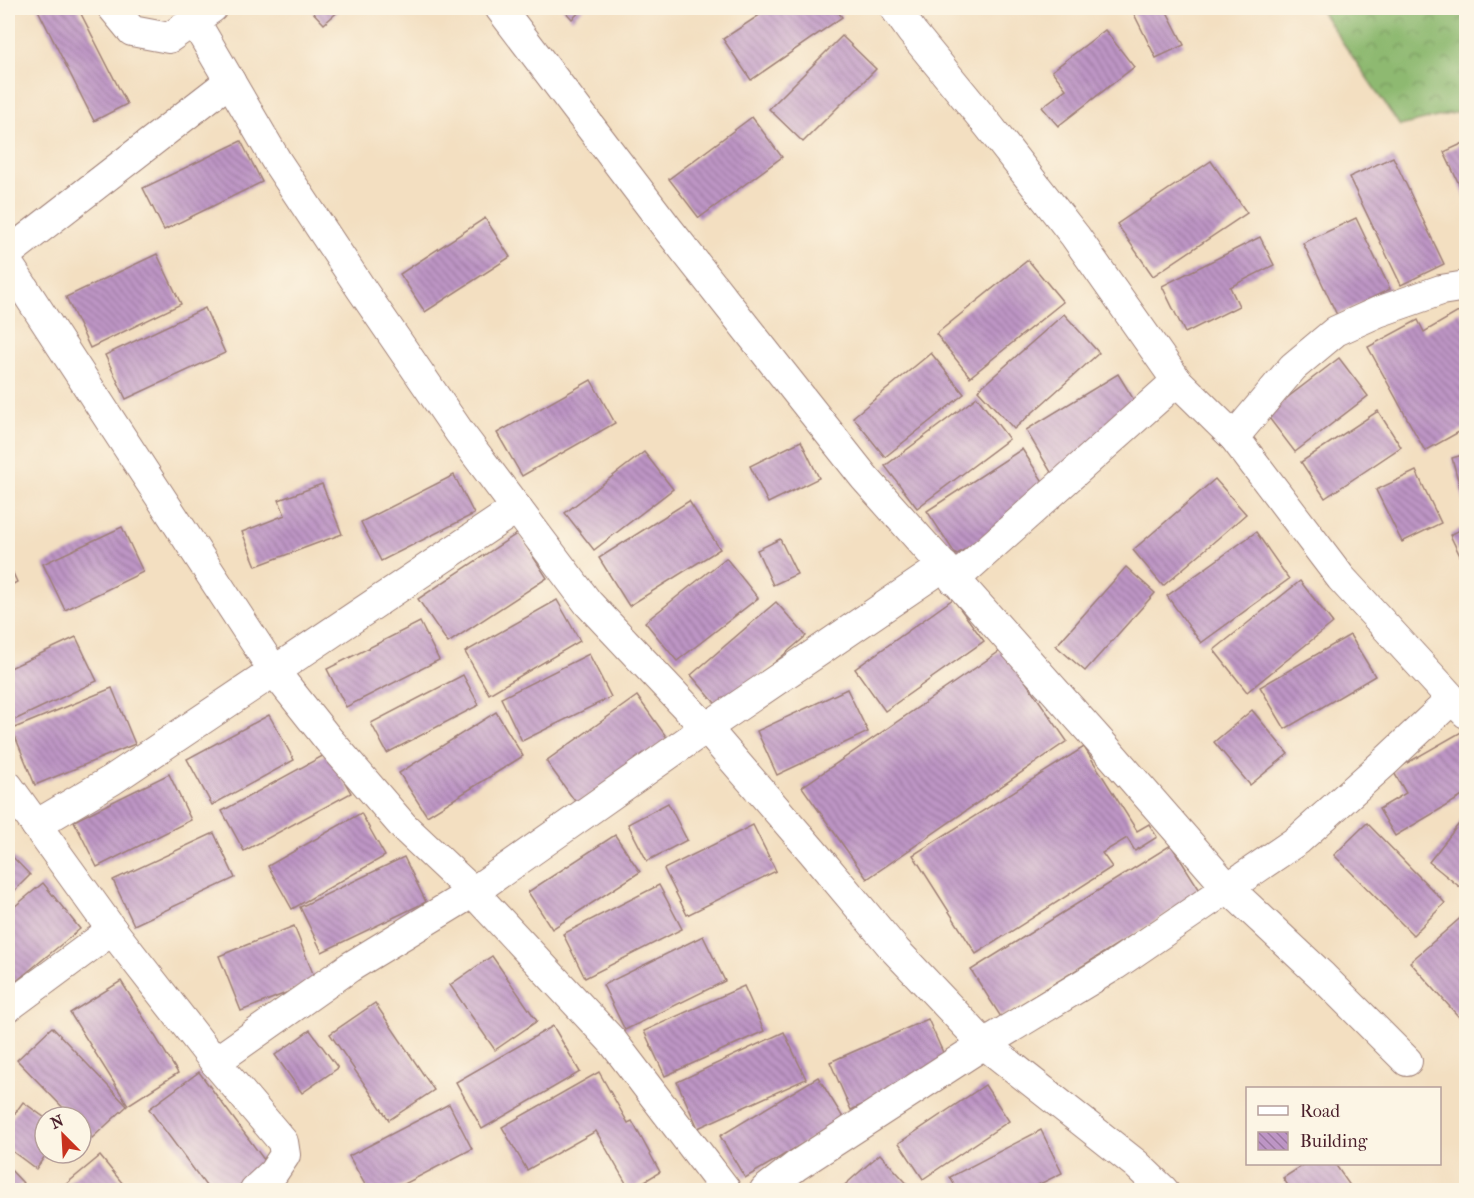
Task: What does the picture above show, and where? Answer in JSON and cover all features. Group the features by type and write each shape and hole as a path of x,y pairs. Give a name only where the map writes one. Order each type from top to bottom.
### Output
{"street":[{"path":"113,8 132,31 169,38 203,14 230,81 277,162 460,433 588,603 706,728 896,951 984,1044 1136,1164 1163,1191"},
{"path":"500,8 668,229 864,477 1227,888 1323,977 1407,1061"},
{"path":"765,1191 796,1166 984,1044 1115,965 1298,840 1386,762 1459,706 1341,578 1234,437 1177,381 1075,237 895,8"},
{"path":"8,253 230,81"},
{"path":"8,264 274,671 328,740 404,827 473,891 613,1042 726,1191"},
{"path":"1234,437 1293,367 1336,331 1378,312 1441,290 1467,286"},
{"path":"215,1062 350,967 473,891 706,728 949,573 1177,381"},
{"path":"36,825 112,780 517,508"},
{"path":"8,786 112,930 215,1062 283,1142 285,1155 273,1173 255,1191"},
{"path":"8,1007 112,930"}],"green space":[{"path":"1319,8 1466,8 1466,110 1400,126"}],"building":[{"path":"37,8 78,8 127,104 94,121"},
{"path":"309,8 342,8 324,24"},
{"path":"562,8 584,8 572,19"},
{"path":"770,8 835,8 842,17 751,80 723,39"},
{"path":"1131,8 1165,8 1184,45 1156,58"},
{"path":"1105,30 1134,67 1058,126 1042,107 1066,89 1052,71"},
{"path":"842,36 876,69 803,142 769,109"},
{"path":"752,117 782,157 699,218 669,179"},
{"path":"241,141 262,182 164,230 143,188"},
{"path":"1466,142 1466,199 1444,152"},
{"path":"1393,157 1444,264 1401,285 1349,177"},
{"path":"1211,161 1247,213 1153,276 1117,224"},
{"path":"485,218 510,257 425,312 400,274"},
{"path":"1356,218 1390,289 1337,315 1303,243"},
{"path":"1260,237 1274,265 1230,287 1239,306 1185,333 1162,286"},
{"path":"157,254 181,304 90,348 66,297"},
{"path":"1028,260 1063,302 970,377 936,334"},
{"path":"205,308 225,353 126,399 105,355"},
{"path":"1460,311 1466,323 1466,428 1425,451 1368,347 1418,320 1424,332"},
{"path":"1064,314 1099,353 1014,429 978,390"},
{"path":"931,353 964,394 885,457 853,417"},
{"path":"1339,358 1368,396 1295,452 1266,414"},
{"path":"1118,374 1145,418 1052,474 1026,430"},
{"path":"591,380 615,423 522,476 497,433"},
{"path":"977,397 1009,439 917,508 885,466"},
{"path":"1378,411 1401,447 1325,498 1301,462"},
{"path":"801,441 819,478 768,503 750,466"},
{"path":"1022,449 1051,494 956,555 927,511"},
{"path":"644,452 673,489 594,550 565,513"},
{"path":"1466,454 1466,501 1464,502 1452,458"},
{"path":"1416,471 1441,523 1402,542 1376,490"},
{"path":"454,475 474,514 381,561 361,522"},
{"path":"1215,479 1246,514 1163,586 1133,550"},
{"path":"322,484 342,534 256,566 242,532 285,515 279,500"},
{"path":"689,501 720,549 629,606 599,558"},
{"path":"122,527 143,572 65,610 43,564"},
{"path":"1466,527 1466,568 1450,535"},
{"path":"1256,532 1289,579 1201,643 1167,596"},
{"path":"518,533 547,578 448,643 418,599"},
{"path":"780,539 797,574 773,585 757,550"},
{"path":"726,558 758,598 677,661 645,622"},
{"path":"8,562 17,582 8,587"},
{"path":"1126,567 1155,593 1085,671 1056,646"},
{"path":"1300,581 1333,623 1247,692 1214,650"},
{"path":"953,599 984,641 885,711 855,669"},
{"path":"557,600 580,641 489,694 465,652"},
{"path":"776,602 806,636 720,709 691,675"},
{"path":"420,622 439,660 346,707 327,669"},
{"path":"1350,635 1375,676 1285,729 1260,687"},
{"path":"76,637 97,681 8,723 8,669"},
{"path":"1003,649 1067,741 867,879 802,787"},
{"path":"589,654 611,697 522,741 501,698"},
{"path":"463,675 479,705 387,753 371,723"},
{"path":"112,688 135,744 35,785 12,729"},
{"path":"847,689 868,732 777,775 757,731"},
{"path":"637,696 668,739 577,804 546,761"},
{"path":"1252,710 1288,754 1250,785 1214,742"},
{"path":"496,712 523,756 427,816 399,773"},
{"path":"269,715 294,760 212,805 187,759"},
{"path":"1463,731 1466,737 1466,794 1395,836 1379,809 1406,793 1393,771"},
{"path":"1084,747 1137,831 1149,824 1157,837 1135,851 1127,838 1102,853 1112,867 976,954 913,855"},
{"path":"328,753 351,793 244,851 222,811"},
{"path":"169,774 191,820 97,867 74,821"},
{"path":"668,803 687,840 647,861 628,824"},
{"path":"361,813 385,856 292,909 268,866"},
{"path":"1466,815 1466,892 1429,862"},
{"path":"1367,823 1445,903 1413,935 1334,855"},
{"path":"753,825 776,871 687,915 664,869"},
{"path":"214,833 235,878 134,925 113,880"},
{"path":"615,835 640,872 552,929 528,892"},
{"path":"1171,845 1201,892 1001,1017 971,970"},
{"path":"8,852 30,875 8,897"},
{"path":"404,857 426,902 322,952 300,907"},
{"path":"43,883 80,929 8,988 8,912"},
{"path":"659,885 682,929 585,978 563,934"},
{"path":"1465,914 1466,916 1466,1025 1410,962"},
{"path":"294,926 316,981 241,1011 219,956"},
{"path":"703,936 725,981 625,1030 603,985"},
{"path":"492,956 537,1021 495,1050 450,985"},
{"path":"121,981 178,1073 128,1105 70,1013"},
{"path":"744,986 764,1031 665,1076 644,1031"},
{"path":"375,1003 434,1090 389,1120 330,1034"},
{"path":"928,1019 949,1066 851,1110 830,1062"},
{"path":"553,1026 580,1072 482,1129 456,1082"},
{"path":"52,1027 127,1106 93,1137 93,1105 60,1105 17,1060"},
{"path":"310,1030 338,1068 302,1093 275,1055"},
{"path":"784,1032 806,1079 698,1128 677,1082"},
{"path":"199,1072 268,1165 233,1190 209,1190 149,1109"},
{"path":"599,1072 628,1123 632,1121 660,1172 630,1190 596,1131 527,1170 502,1127"},
{"path":"818,1077 844,1119 745,1178 720,1136"},
{"path":"985,1085 1009,1121 923,1179 899,1143"},
{"path":"23,1102 33,1109 33,1165 39,1165 36,1169 8,1148 8,1123"},
{"path":"449,1104 472,1149 393,1190 368,1190 349,1156"},
{"path":"1041,1130 1062,1173 1028,1190 957,1190 950,1177"},
{"path":"880,1154 913,1190 839,1190"},
{"path":"100,1156 128,1190 70,1190 65,1185 89,1165 93,1165 93,1162"},
{"path":"1303,1165 1336,1165 1353,1190 1291,1190 1283,1178"},
{"path":"8,1167 23,1183 14,1190 8,1190"}]}
